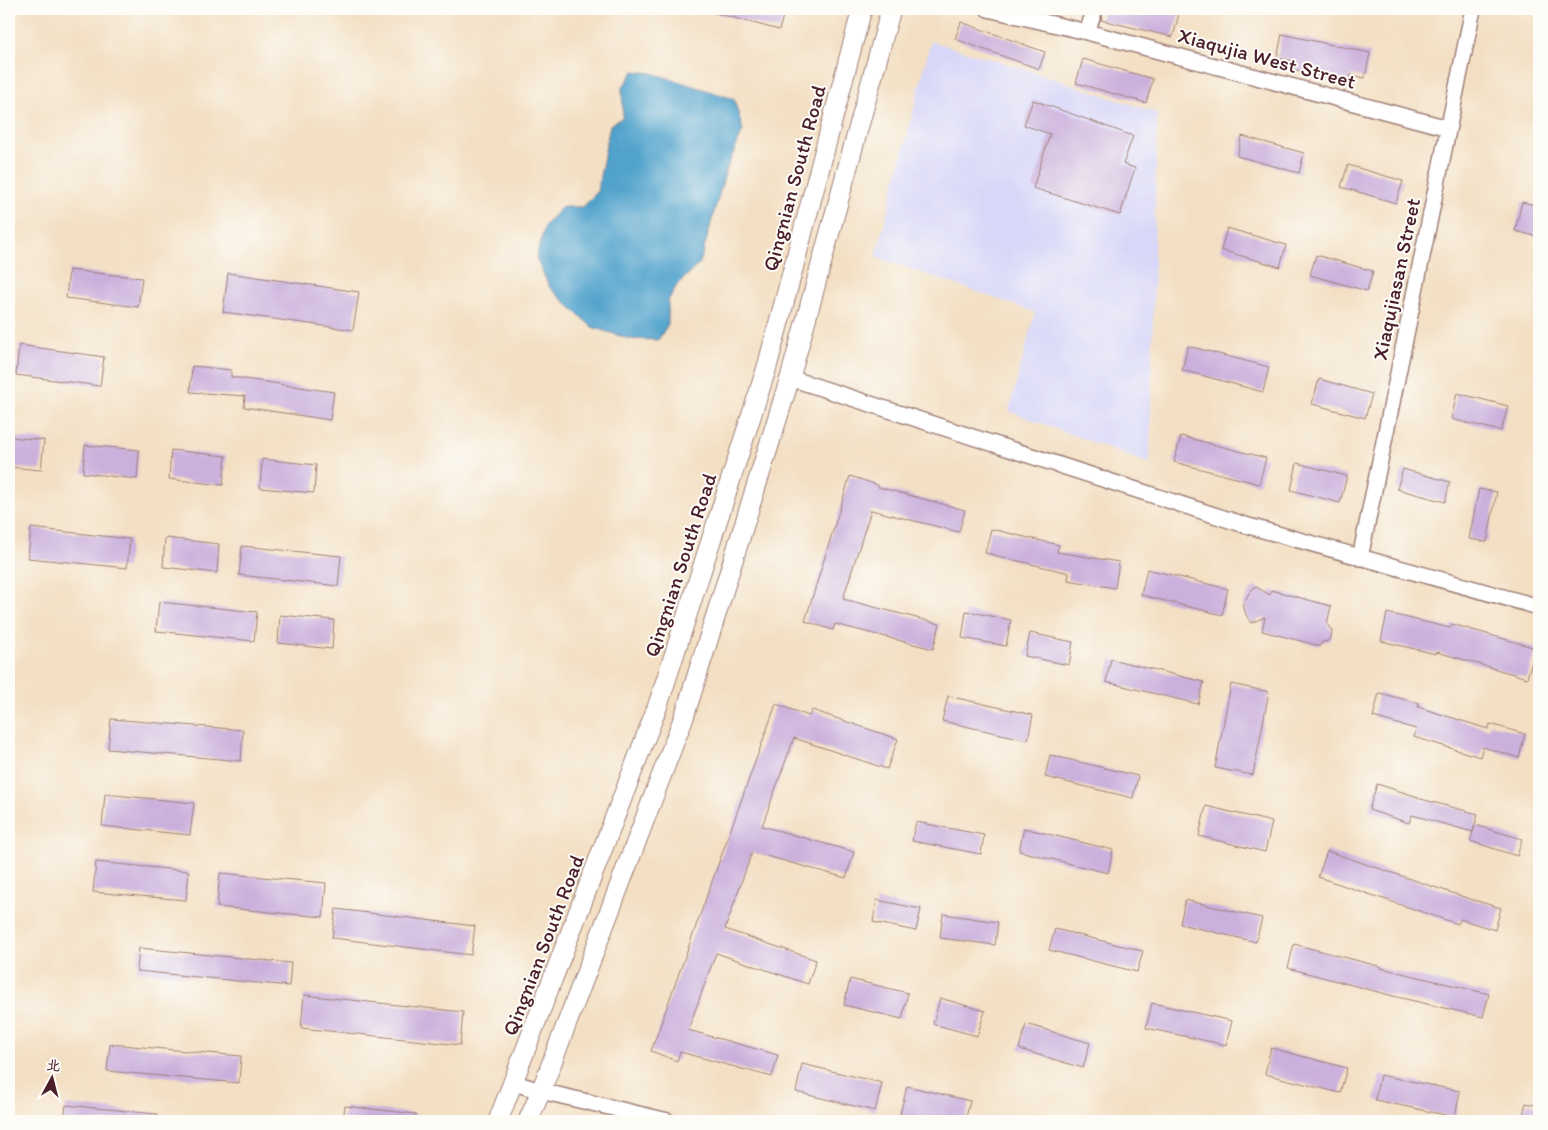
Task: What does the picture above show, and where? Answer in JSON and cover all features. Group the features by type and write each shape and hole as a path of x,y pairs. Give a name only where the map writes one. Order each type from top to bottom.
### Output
{"main road":[{"name":"Qingnian South Road","path":"498,1121 668,677 767,367 862,9"},
{"path":"528,1121 685,714 790,378 891,9"}],"street":[{"name":"Xiaqujia West Street","path":"988,9 1087,32 1448,128"},
{"path":"1087,32 1095,9"},
{"name":"Xiaqujiasan Street","path":"1360,558 1473,9"},
{"path":"790,378 1244,525 1539,607"},
{"path":"514,1083 668,1121"}],"shaded area":[{"path":"931,41 1040,74 1157,113 1150,464 1009,411 1035,312 876,257"}],"water":[{"path":"634,71 652,73 734,99 743,130 725,173 700,263 677,285 668,301 668,324 658,340 630,339 592,327 550,288 536,258 545,225 562,207 583,207 597,192 610,125 623,117 622,88"}],"building":[{"path":"713,9 785,9 779,30 712,12"},
{"path":"1104,9 1180,10 1173,37 1101,20"},
{"path":"961,22 1045,52 1039,69 955,39"},
{"path":"1282,34 1370,53 1365,78 1351,75 1350,82 1291,69 1293,61 1277,58"},
{"path":"1083,59 1153,79 1146,103 1076,83"},
{"path":"1033,100 1133,136 1123,164 1135,168 1120,215 1033,188 1050,134 1024,125"},
{"path":"1242,136 1304,153 1299,173 1237,156"},
{"path":"1348,165 1403,181 1396,203 1341,187"},
{"path":"1522,202 1539,206 1539,237 1515,231"},
{"path":"1227,228 1286,245 1280,267 1221,250"},
{"path":"1316,255 1373,271 1367,291 1310,275"},
{"path":"69,270 142,278 138,307 66,298"},
{"path":"228,273 359,292 353,330 223,312"},
{"path":"19,345 104,357 100,386 16,375"},
{"path":"1188,346 1269,367 1263,392 1182,370"},
{"path":"192,366 231,370 231,377 334,392 330,420 244,407 245,396 190,392"},
{"path":"1319,379 1372,394 1365,418 1312,404"},
{"path":"1457,393 1508,406 1501,431 1451,419"},
{"path":"1181,436 1266,458 1259,484 1174,462"},
{"path":"9,437 44,440 41,470 9,467"},
{"path":"85,445 139,450 137,479 83,473"},
{"path":"171,450 226,456 223,485 169,479"},
{"path":"262,459 316,465 314,493 260,488"},
{"path":"1297,463 1347,476 1340,503 1291,490"},
{"path":"1403,469 1450,482 1445,502 1397,489"},
{"path":"850,476 878,485 878,487 965,510 959,532 871,510 843,599 940,624 933,649 835,624 833,630 805,621"},
{"path":"1479,489 1497,492 1487,542 1469,539"},
{"path":"31,528 130,539 127,568 28,558"},
{"path":"991,529 1059,545 1057,552 1119,562 1115,588 1068,580 1069,573 985,553"},
{"path":"165,538 219,544 217,573 163,567"},
{"path":"242,546 341,556 338,586 239,575"},
{"path":"1147,569 1228,589 1222,615 1141,595"},
{"path":"1255,586 1270,595 1271,590 1331,606 1327,624 1332,631 1331,638 1328,641 1322,642 1320,646 1262,631 1265,617 1251,623 1246,615 1243,604"},
{"path":"159,602 257,612 254,641 156,631"},
{"path":"966,611 1011,620 1006,646 962,638"},
{"path":"1387,613 1450,628 1452,624 1536,648 1527,678 1437,652 1436,654 1381,641"},
{"path":"280,615 334,620 332,649 278,643"},
{"path":"1030,633 1073,642 1069,665 1025,656"},
{"path":"1111,659 1204,682 1198,704 1106,682"},
{"path":"1231,684 1269,692 1253,775 1215,768"},
{"path":"1379,693 1419,703 1418,707 1488,729 1490,724 1525,734 1519,758 1483,747 1480,757 1414,737 1416,729 1373,717"},
{"path":"948,696 1033,715 1028,740 942,721"},
{"path":"776,704 809,716 812,710 898,739 887,769 794,738 762,826 854,852 846,878 752,852 725,929 816,960 808,984 716,953 688,1030 778,1055 772,1077 680,1052 677,1061 651,1051"},
{"path":"111,719 243,730 241,761 108,749"},
{"path":"1050,755 1138,776 1133,798 1045,777"},
{"path":"1377,784 1417,798 1478,814 1473,832 1412,815 1409,823 1369,810"},
{"path":"105,794 194,803 190,835 102,826"},
{"path":"1206,806 1272,822 1265,852 1199,836"},
{"path":"916,822 984,835 981,854 912,841"},
{"path":"1475,825 1522,839 1517,856 1470,841"},
{"path":"1024,828 1113,850 1108,873 1019,851"},
{"path":"1327,851 1501,908 1495,930 1460,919 1458,924 1318,877"},
{"path":"96,862 189,871 186,900 93,892"},
{"path":"220,873 326,883 323,917 217,907"},
{"path":"877,900 921,909 916,931 873,922"},
{"path":"1185,900 1262,918 1256,942 1180,924"},
{"path":"336,909 475,926 471,955 332,938"},
{"path":"943,914 998,922 995,945 940,938"},
{"path":"1055,929 1143,951 1137,972 1049,950"},
{"path":"1294,944 1381,968 1489,994 1483,1017 1393,996 1288,968"},
{"path":"139,948 291,963 289,986 137,971"},
{"path":"850,979 908,993 902,1019 844,1005"},
{"path":"304,995 463,1012 460,1045 301,1028"},
{"path":"940,998 985,1011 977,1036 933,1024"},
{"path":"1152,1003 1232,1021 1226,1045 1146,1028"},
{"path":"1026,1024 1090,1043 1083,1068 1019,1049"},
{"path":"110,1044 241,1056 239,1083 107,1071"},
{"path":"1271,1048 1347,1068 1340,1093 1265,1074"},
{"path":"802,1064 882,1083 875,1111 796,1092"},
{"path":"1380,1075 1460,1091 1455,1117 1375,1100"},
{"path":"907,1086 970,1101 965,1121 928,1121 900,1114"},
{"path":"1526,1103 1539,1106 1539,1121 1521,1121"},
{"path":"66,1105 157,1114 156,1121 64,1121"},
{"path":"345,1106 416,1114 415,1121 343,1121"}]}
